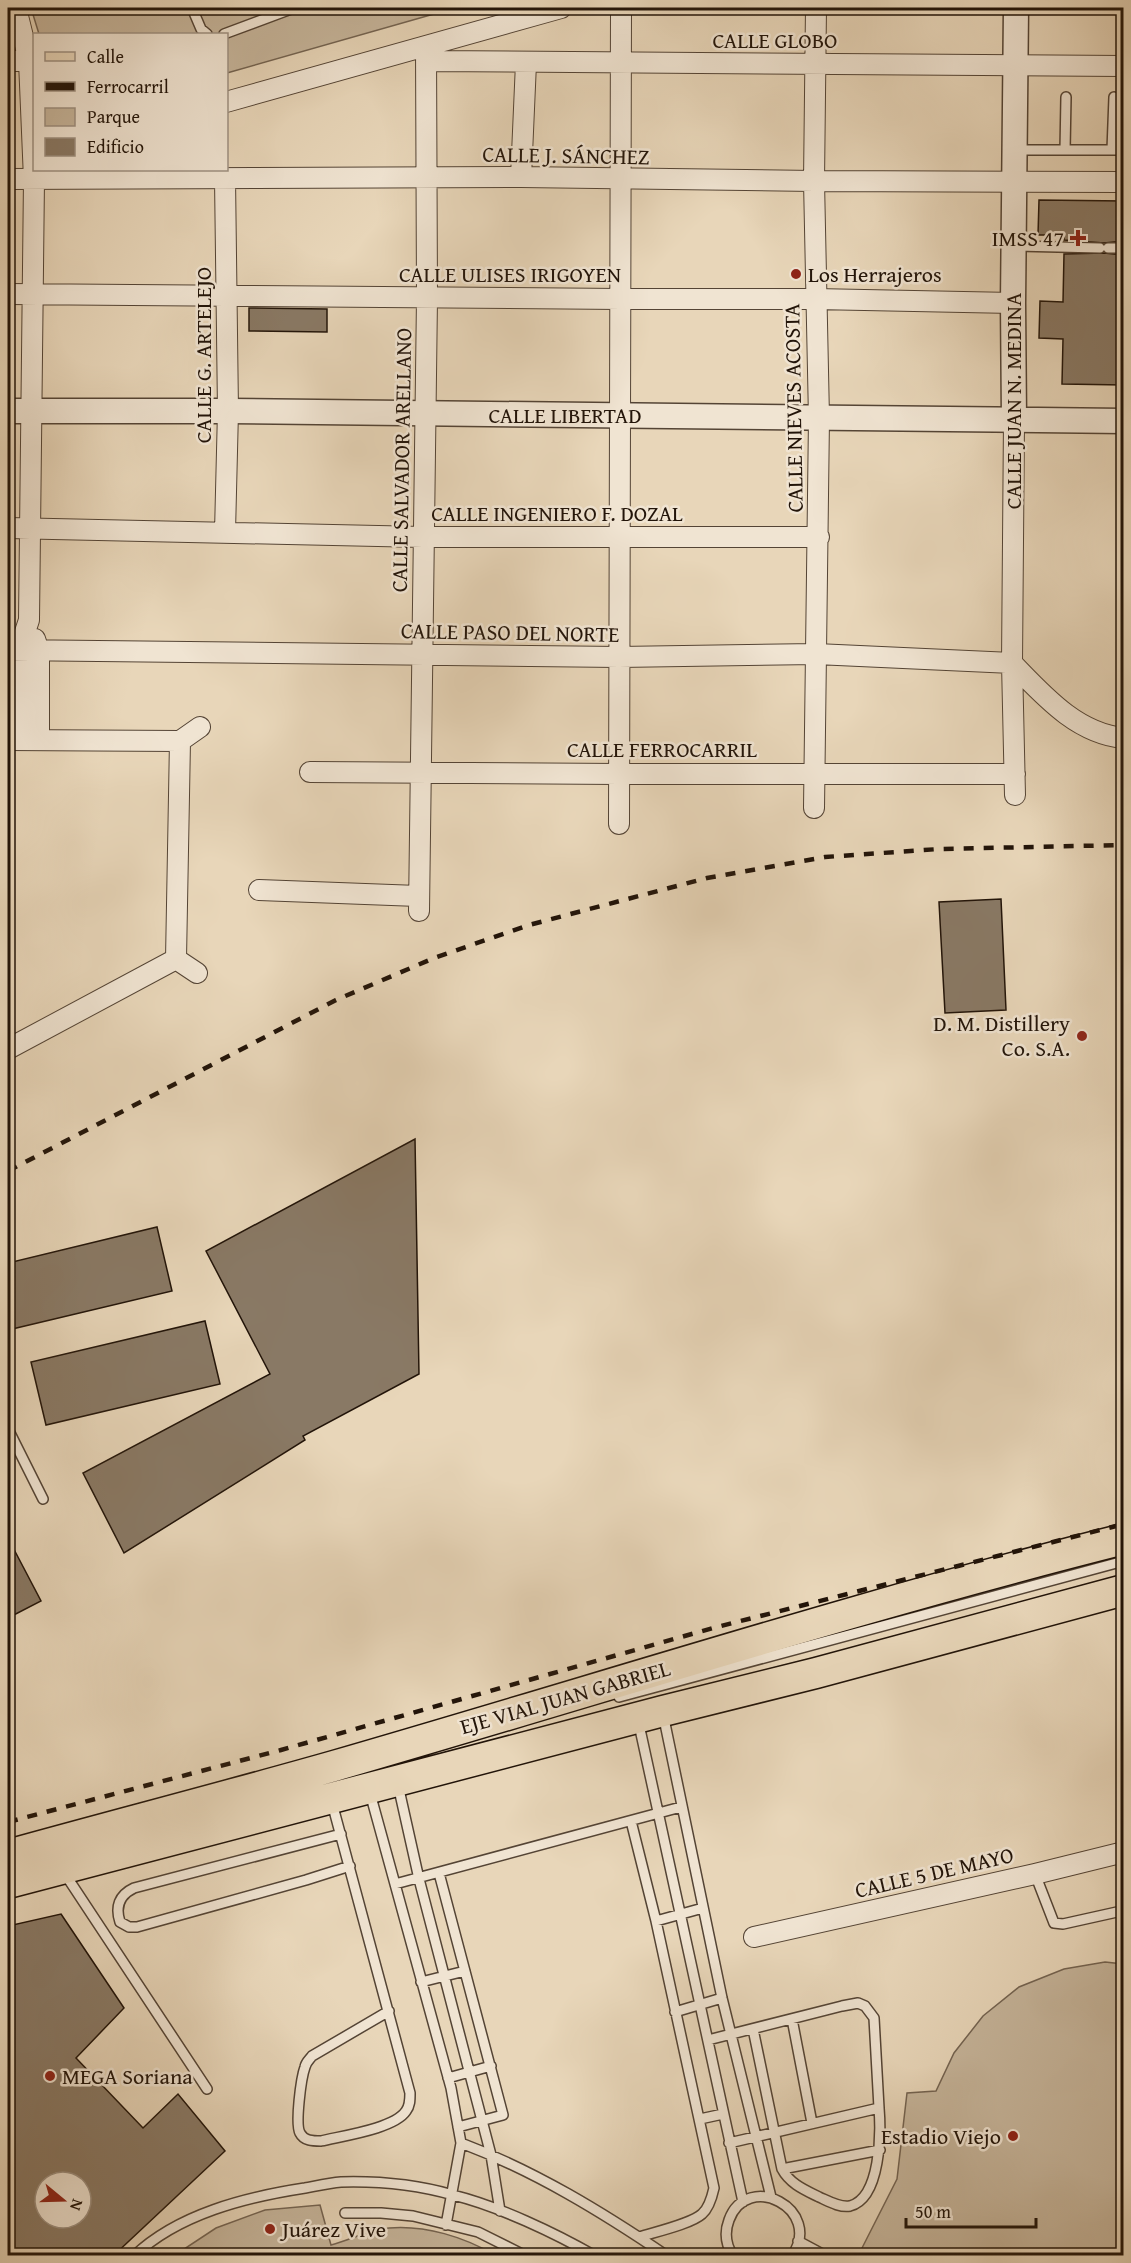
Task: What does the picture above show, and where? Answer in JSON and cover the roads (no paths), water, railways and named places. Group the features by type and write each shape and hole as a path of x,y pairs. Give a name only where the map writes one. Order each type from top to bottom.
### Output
{"main road":[{"name":"EJE VIAL JUAN GABRIEL","path":"8,1883 383,1784 497,1738 818,1623 1040,1560 1124,1539"},
{"name":"EJE VIAL JUAN GABRIEL","path":"8,1855 332,1766 650,1714 816,1673 1124,1590"},
{"path":"8,1836 238,1775 332,1766"}],"street":[{"path":"16,8 29,61 33,134"},
{"path":"228,102 427,53 561,8"},
{"path":"619,824 621,8"},
{"name":"CALLE NIEVES ACOSTA","path":"814,808 819,537 814,181 816,8"},
{"name":"CALLE JUAN N. MEDINA","path":"1015,795 1012,663 1016,8"},
{"name":"CALLE GLOBO","path":"427,53 526,63 1124,66"},
{"name":"CALLE SALVADOR ARELLANO","path":"259,890 419,904 426,415 427,53"},
{"path":"8,61 29,61"},
{"path":"521,177 526,63"},
{"path":"34,171 29,620 39,651 39,739"},
{"name":"CALLE J. SÁNCHEZ","path":"8,179 521,177 1124,182"},
{"name":"CALLE G. ARTELEJO","path":"225,178 228,411 225,532"},
{"name":"CALLE ULISES IRIGOYEN","path":"8,294 815,299 1013,303"},
{"name":"CALLE LIBERTAD","path":"8,411 228,411 1124,421"},
{"name":"CALLE INGENIERO F. DOZAL","path":"8,528 423,537 819,537"},
{"path":"29,620 13,650 13,740 180,741 200,726"},
{"name":"CALLE PASO DEL NORTE","path":"13,650 619,657 816,654 1012,663"},
{"path":"1012,663 1042,694 1077,721 1104,734 1124,738"},
{"path":"176,959 180,741"},
{"name":"CALLE FERROCARRIL","path":"310,772 1015,774"},
{"path":"176,959 196,973"},
{"path":"8,1049 176,959"},
{"name":"CALLE 5 DE MAYO","path":"754,1937 1124,1852"}],"lane":[{"path":"192,8 201,29 206,33"},
{"path":"227,33 294,8"},
{"path":"1065,150 1066,97"},
{"path":"1112,150 1114,97"},
{"path":"1014,150 1124,150"},
{"path":"1014,246 1124,248"},
{"path":"8,1429 43,1499"},
{"path":"611,1699 1124,1561"},
{"path":"650,1714 681,1808 722,1998 771,2197"},
{"path":"650,1714 659,1814 743,2202"},
{"path":"497,1738 520,1724"},
{"path":"383,1784 420,1879 483,2121 500,2211"},
{"path":"383,1784 395,1884 448,2078 461,2144 446,2225"},
{"path":"331,1798 389,2011 410,2093 410,2102 406,2110 387,2124 321,2141 305,2138 299,2129 300,2097 306,2063 312,2056 389,2011"},
{"path":"395,1884 681,1808"},
{"path":"631,1821 656,1921 714,2188 709,2205 701,2215 639,2237"},
{"path":"341,1834 134,1888 127,1891 119,1901 117,1911 120,1922 137,1928 350,1866"},
{"path":"62,1869 207,2089"},
{"path":"439,1873 503,2115 458,2127"},
{"path":"1035,1874 1054,1923 1063,1924 1117,1912"},
{"path":"656,1921 703,1908"},
{"path":"421,1982 465,1971"},
{"path":"675,2012 722,1998"},
{"path":"708,2040 792,2019 858,2004 870,2011 874,2018 880,2150 870,2186 862,2198 852,2205 842,2206 833,2203 805,2190 787,2178 782,2169 753,2029"},
{"path":"792,2019 812,2123"},
{"path":"448,2078 491,2066"},
{"path":"729,2143 879,2108"},
{"path":"700,2119 723,2114"},
{"path":"461,2144 539,2177 667,2256"},
{"path":"782,2169 880,2150"},
{"path":"134,2256 147,2244 187,2222 230,2203 276,2192 339,2182 405,2186 453,2194 500,2211 571,2242 595,2256"},
{"path":"733,2256 728,2245 727,2226 730,2216 743,2202 752,2198 771,2197 788,2206 794,2213 799,2232 792,2256"},
{"path":"345,2213 381,2212 413,2216 477,2232 526,2256"},
{"path":"798,2241 826,2256"},
{"path":"571,2242 577,2256"}],"railway":[{"path":"8,1171 336,1000 434,958 529,925 707,878 825,857 939,849 1124,845"},
{"path":"8,1822 281,1750 713,1628 1124,1524"}],"place":[{"name":"IMSS 47","path":"1078,238"},
{"name":"Los Herrajeros","path":"796,274"},
{"name":"D. M. Distillery Co. S.A.","path":"1082,1036"},
{"name":"MEGA Soriana","path":"50,2076"},
{"name":"Estadio Viejo","path":"1013,2136"},
{"name":"Juárez Vive","path":"270,2229"}]}
